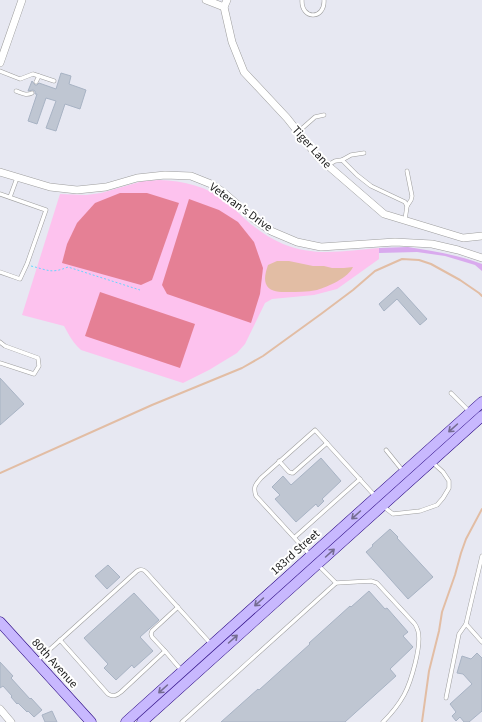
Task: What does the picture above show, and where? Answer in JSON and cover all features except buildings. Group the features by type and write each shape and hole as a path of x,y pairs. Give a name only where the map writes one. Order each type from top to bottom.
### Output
{"street":[{"path":"0,64 22,0"},
{"path":"206,0 226,4"},
{"name":"Tiger Lane","path":"226,4 232,42 244,72 286,118 318,157 384,214 463,238 482,236"},
{"name":"Veteran's Drive","path":"0,172 50,187 77,190 106,187 137,178 165,175 191,176 211,184 223,192 254,219 271,231 297,242 321,247 395,242 432,244 458,250 482,258"},
{"name":"183rd Street","path":"126,722 482,402"},
{"name":"183rd Street","path":"142,722 482,416"},
{"name":"80th Avenue","path":"0,622 91,722"},
{"path":"0,709 12,722"}],"lane":[{"path":"302,0 304,10 307,14 313,16 322,11 324,0"},
{"path":"0,71 20,79 33,74 54,81"},
{"path":"36,82 39,76"},
{"path":"16,91 25,94 32,92"},
{"path":"298,132 315,117 324,115"},
{"path":"328,166 335,161 364,152"},
{"path":"342,160 371,186 405,202 407,206"},
{"path":"405,220 407,206 412,196 407,171"},
{"path":"10,197 17,177"},
{"path":"0,194 46,210 20,279 0,272"},
{"path":"0,342 5,346 38,358 39,366 34,374 0,363"},
{"path":"452,392 471,412"},
{"path":"336,583 256,496 254,490 255,484 315,430 376,497 382,506 393,514 420,511 437,505 449,488 449,481 444,472 432,461"},
{"path":"280,461 292,474 327,443"},
{"path":"386,450 404,472"},
{"path":"295,537 360,480"},
{"path":"446,698 459,634 466,624 482,556"},
{"path":"36,662 139,569 144,570 219,652"},
{"path":"182,722 336,583 372,581 377,583 414,623 418,630 419,638 413,672 404,694 389,717 383,722"},
{"path":"178,607 152,631 151,634 182,671"},
{"path":"466,624 482,642"},
{"path":"60,640 111,696 121,692 165,652"}],"path":[{"path":"26,264 52,272 68,267 140,290"}],"shaded area":[{"path":"159,180 195,185 211,192 230,204 258,230 283,244 306,251 318,252 379,248 379,259 337,289 314,295 272,299 265,303 245,344 237,353 209,370 183,383 81,350 73,342 64,326 22,315 60,194 86,195 101,193 143,181"},
{"path":"120,193 147,193 179,203 152,280 141,285 62,263 67,244 77,223 95,203"},
{"path":"189,199 219,210 238,222 254,242 263,268 260,294 251,323 167,294 162,285"},
{"path":"408,247 464,258 482,264 482,271 475,265 445,256 417,252 379,253 379,248"},
{"path":"277,261 289,261 332,268 353,267 351,271 343,278 322,289 306,292 279,292 273,291 267,286 265,278 268,265"},
{"path":"100,292 195,324 180,368 85,336"}],"waterway":[{"path":"0,473 152,405 242,368 263,356 321,314 375,271 402,259 419,260 431,264 460,280 482,296"},
{"path":"422,722 429,671 442,612 466,539 482,509"}]}
